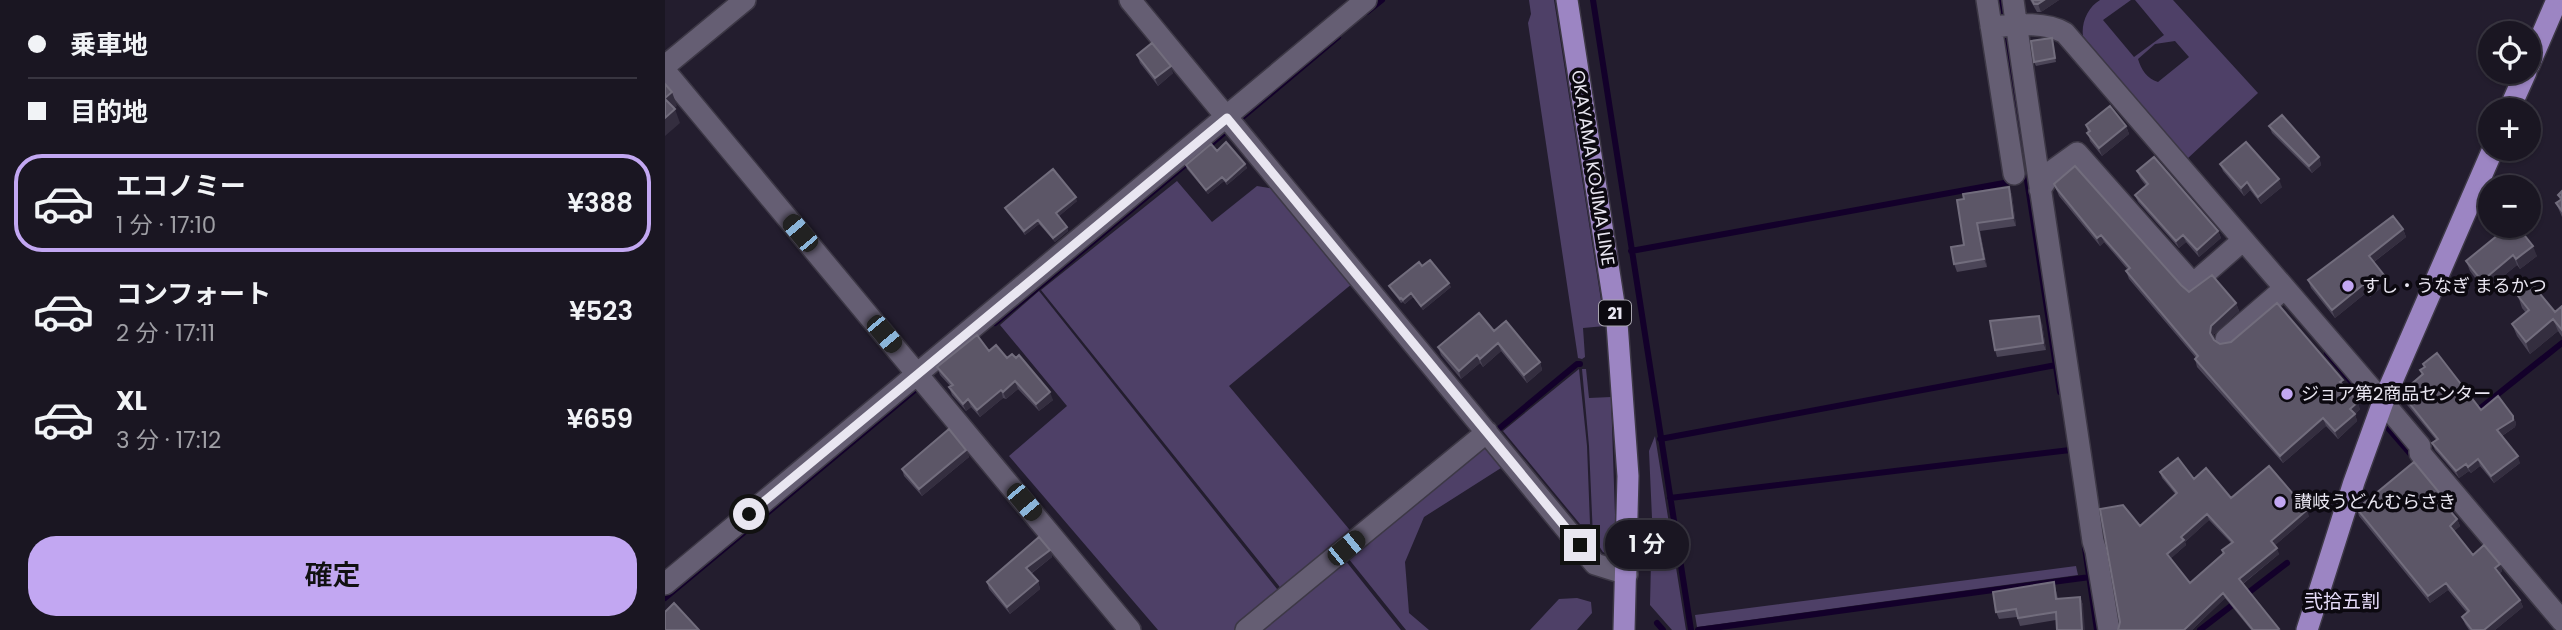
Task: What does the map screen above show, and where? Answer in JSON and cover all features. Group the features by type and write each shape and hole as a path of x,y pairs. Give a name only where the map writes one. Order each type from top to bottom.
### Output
{"main road":[{"name":"OKAYAMA KOJIMA LINE","path":"1567,0 1617,323 1628,476 1624,630"},
{"path":"2541,37 2557,0"},
{"path":"2307,630 2354,482 2383,402 2488,161"}],"street":[{"path":"744,0 668,65 1130,630"},
{"path":"1129,0 1595,564 1627,574"},
{"path":"665,583 1366,0"},
{"path":"1987,0 2003,26 2040,190 2109,630"},
{"path":"2013,0 2003,26 2014,174"},
{"path":"2003,26 2056,28 2065,33 2279,293 2383,402 2420,446 2422,456 2562,621"},
{"path":"2040,190 2052,172 2077,153 2193,284 2237,246"},
{"path":"2226,340 2279,293"},
{"path":"1246,630 1487,432"}],"shaded area":[{"path":"1529,0 1554,0 1605,326 1583,328 1585,357 1582,359 1578,358 1528,23 1531,14"},
{"path":"2100,0 2131,0 2103,20 2134,57 2164,35 2135,0 2173,0 2258,93 2187,159 2083,36 2086,16","holes":["2175,41 2189,57 2158,82 2145,73 2138,59 2155,44"]},
{"path":"1177,181 1212,222 1257,186 1275,189 1353,283 1229,386 1354,535 1283,591 1041,290"},
{"path":"1039,291 1281,594 1235,630 1158,630 1009,456 1067,406 1000,325"},
{"path":"1579,369 1587,446 1590,524 1580,524 1503,431"},
{"path":"1582,369 1586,369 1589,398 1611,397 1616,544 1615,552 1610,555 1603,552 1593,537"},
{"path":"1655,436 1686,630 1672,630 1650,605 1652,518 1649,451"},
{"path":"1484,446 1501,468 1424,517 1405,562 1409,613 1429,630 1406,630 1348,558"},
{"path":"1345,560 1401,630 1262,630"},
{"path":"2076,566 2078,575 1697,627 1695,615"},
{"path":"1577,598 1591,602 1592,613 1577,630 1530,630 1559,599"}],"building":[{"path":"2032,0 2044,0 2034,4"},
{"path":"2052,38 2055,58 2034,62 2031,41"},
{"path":"1152,43 1171,66 1155,78 1137,55"},
{"path":"665,84 672,92 665,98"},
{"path":"665,99 675,109 665,118"},
{"path":"2110,106 2126,126 2099,148 2087,133 2090,131 2086,125"},
{"path":"2282,115 2319,157 2309,166 2269,126"},
{"path":"1226,142 1245,164 1226,181 1222,177 1206,190 1186,165 1211,144 1217,151"},
{"path":"2246,142 2279,179 2258,197 2247,182 2241,188 2220,164"},
{"path":"2154,157 2218,231 2197,250 2183,235 2176,241 2135,195 2148,184 2137,171"},
{"path":"2075,166 2189,292 2212,275 2236,303 2211,326 2210,333 2214,340 2220,344 2231,342 2277,303 2343,380 2340,382 2358,402 2350,409 2355,414 2335,431 2323,418 2280,456 2195,359 2198,356 2126,271 2130,268 2101,235 2097,238 2057,189 2054,184"},
{"path":"1053,169 1076,197 1056,213 1067,227 1053,238 1038,220 1024,231 1005,208"},
{"path":"2009,187 2013,218 1977,223 1984,259 1954,264 1951,247 1964,245 1957,200 1964,199 1963,194"},
{"path":"2562,199 2562,211 2556,203"},
{"path":"2393,216 2403,229 2369,256 2384,275 2367,289 2364,284 2332,310 2308,280"},
{"path":"2494,238 2527,238 2533,246 2516,259 2513,255 2482,281 2466,261"},
{"path":"1430,260 1449,283 1421,306 1411,293 1403,300 1400,299 1389,286 1419,262 1422,266"},
{"path":"2532,284 2555,312 2562,306 2562,330 2553,319 2526,342 2512,324 2529,310 2518,296"},
{"path":"1479,313 1494,331 1506,321 1540,362 1524,375 1498,343 1480,359 1477,355 1459,371 1438,347"},
{"path":"2039,316 2043,343 1995,350 1990,321"},
{"path":"977,335 989,351 996,345 1007,358 1012,354 1016,358 1019,355 1050,392 1036,404 1015,381 977,410 968,399 963,404 949,387 953,385 937,367"},
{"path":"2437,353 2481,410 2498,396 2513,416 2513,420 2497,430 2518,456 2491,476 2478,459 2468,467 2466,464 2456,471 2432,443 2438,439 2401,393 2423,374 2420,370 2425,367 2423,364"},
{"path":"949,429 966,450 919,489 902,469"},
{"path":"2178,458 2194,479 2206,468 2231,498 2269,466 2307,510 2271,541 2277,548 2239,579 2279,629 2253,630 2223,593 2184,630 2118,630 2120,622 2100,509 2123,505 2140,526 2177,493 2160,472","holes":["2207,514 2233,542 2190,583 2167,554 2184,540 2181,537"]},
{"path":"2414,462 2447,502 2444,504 2457,519 2450,526 2473,555 2484,545 2500,564 2495,568 2520,600 2484,630 2472,630 2462,617 2469,611 2446,583 2428,596 2357,509"},
{"path":"1039,537 1050,550 1026,568 1038,581 1007,607 987,582"},
{"path":"2054,582 2056,599 2080,597 2082,630 2057,630 2056,612 2018,618 2016,609 1996,612 1993,592"},
{"path":"674,603 699,630 665,630 665,612"}],"waterway":[{"path":"1367,12 1382,0"},
{"path":"1593,0 1691,630"},
{"path":"1999,0 2060,392"},
{"path":"1239,120 1338,37"},
{"path":"1205,149 1225,132"},
{"path":"995,323 1191,160"},
{"path":"1631,251 2015,181"},
{"path":"2473,414 2562,343"},
{"path":"2327,353 2367,400"},
{"path":"1495,432 1580,364"},
{"path":"1660,439 2056,365"},
{"path":"665,598 916,389"},
{"path":"2388,428 2414,458"},
{"path":"1670,498 2070,450"},
{"path":"2085,548 2097,630"},
{"path":"2200,630 2287,563"},
{"path":"1698,630 2090,577"},
{"path":"1657,623 1663,630"}],"place":[{"name":"すし・うなぎ まるかつ","path":"2348,286"},
{"name":"ジョア第2商品センター","path":"2287,394"},
{"name":"讃岐うどんむらさき","path":"2280,502"}],"district":[{"name":"弐拾五割","path":"2342,601"}],"route":[{"path":"749,514 1227,118 1580,545"}]}
